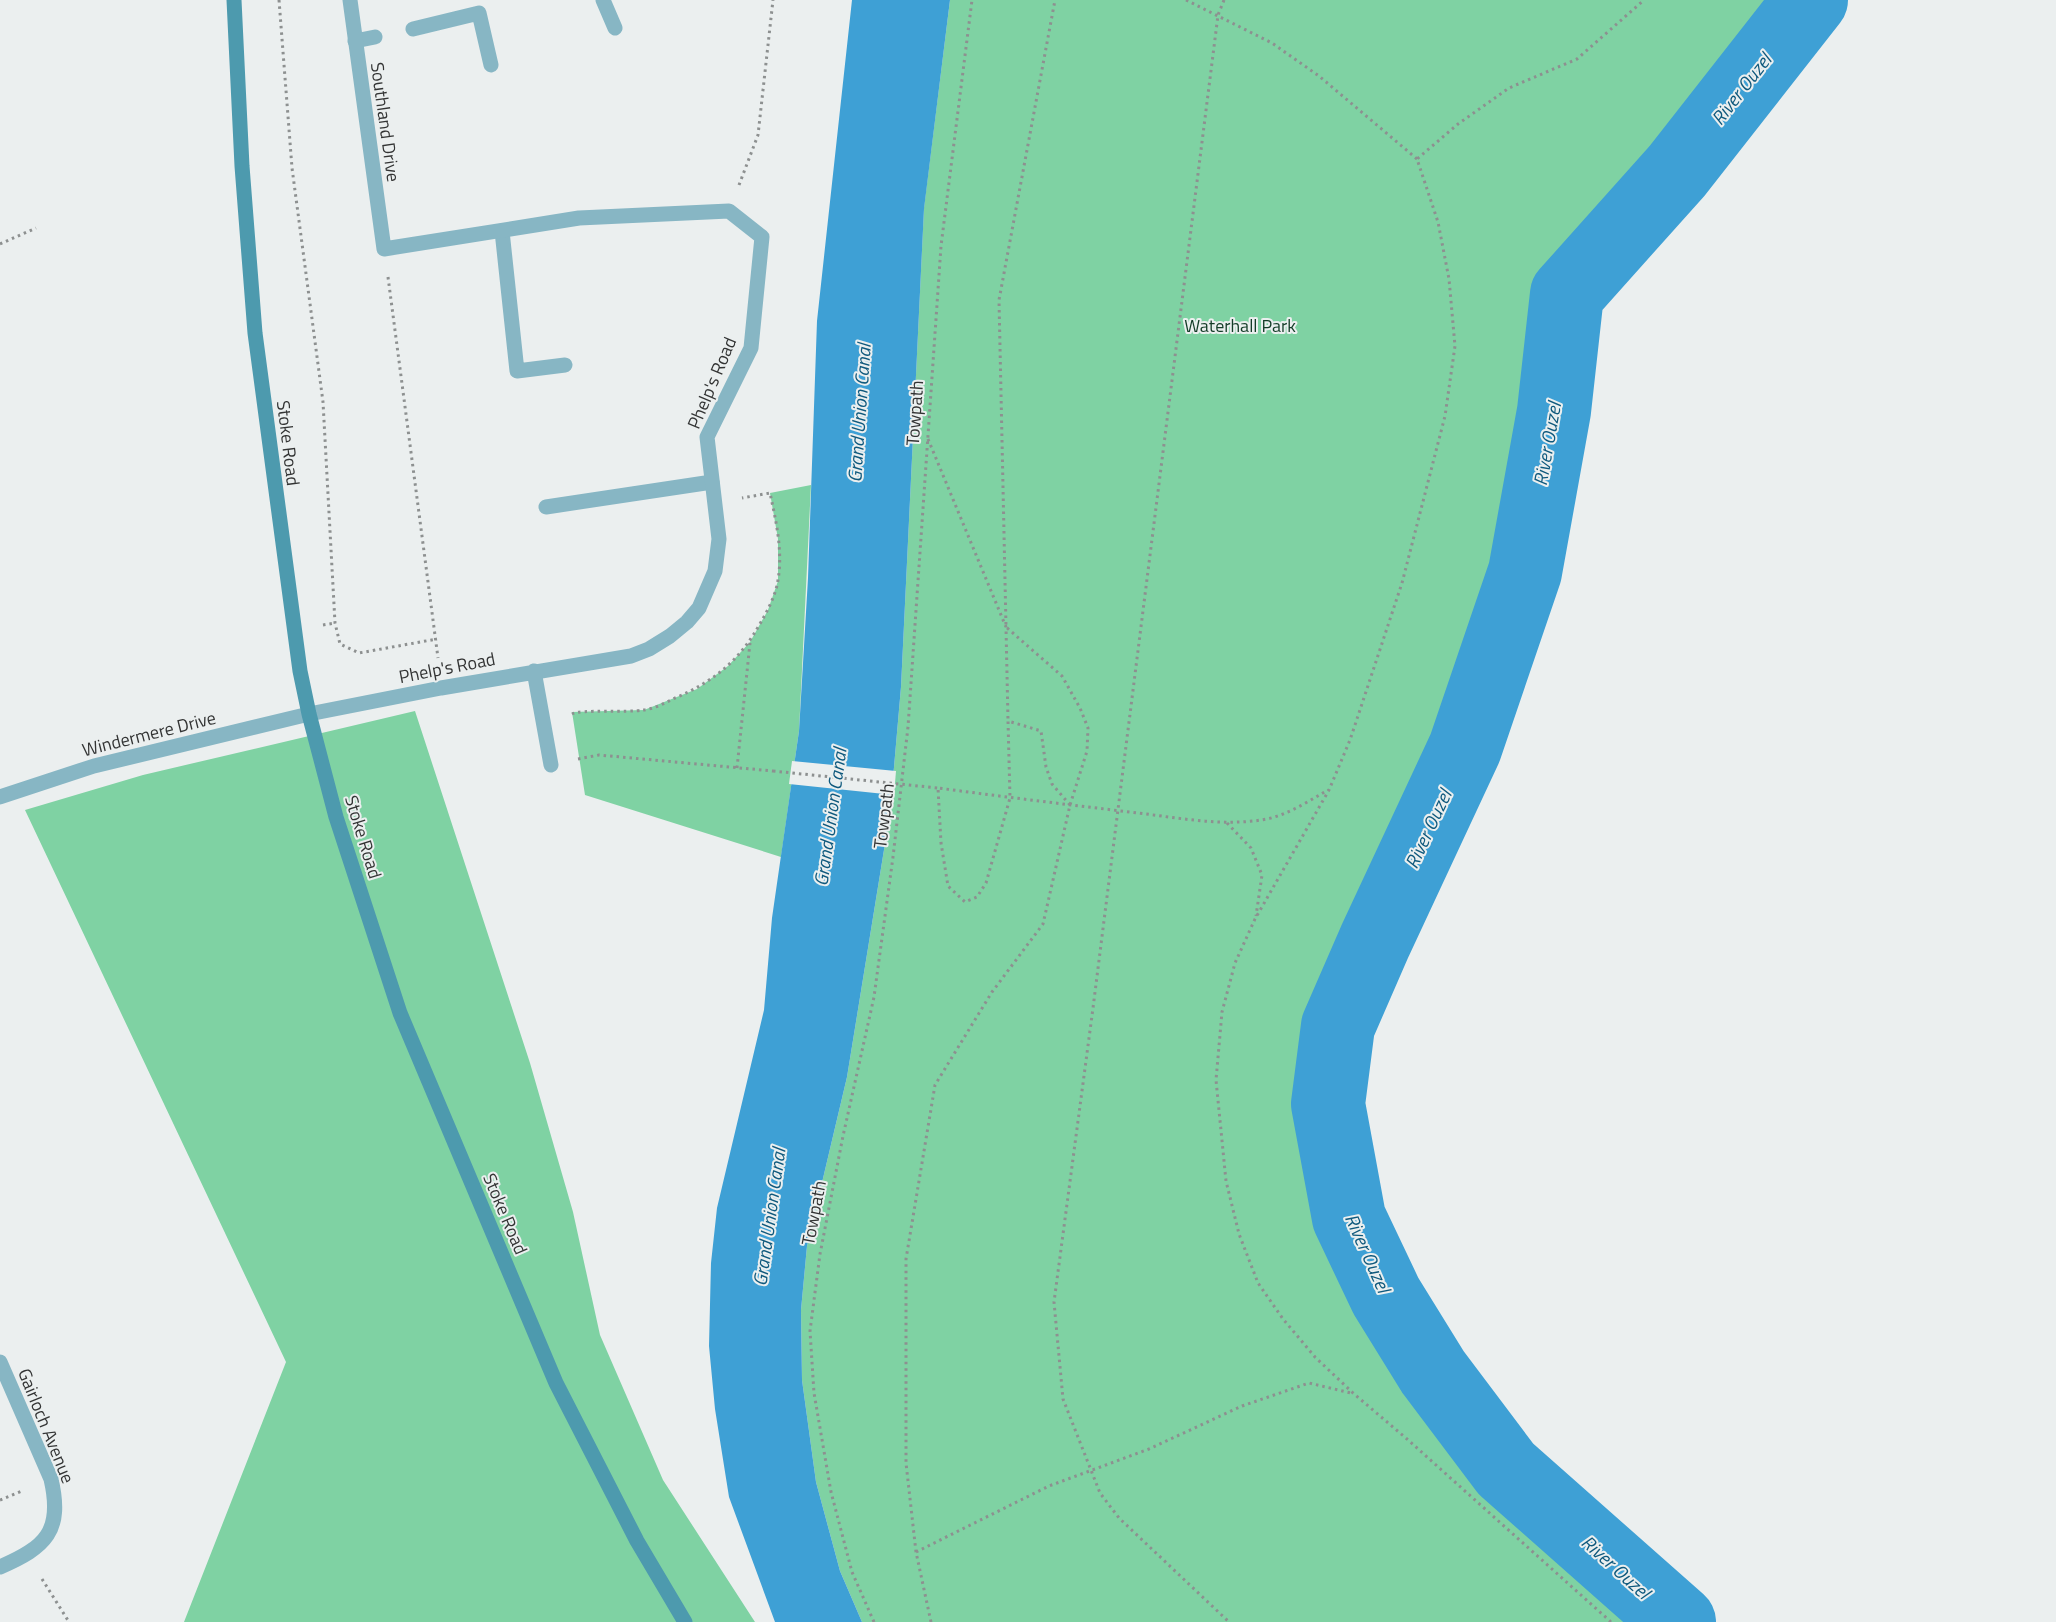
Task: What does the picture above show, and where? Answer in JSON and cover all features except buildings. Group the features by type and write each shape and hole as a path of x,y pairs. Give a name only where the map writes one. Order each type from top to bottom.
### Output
{"street":[{"name":"Stoke Road","path":"234,0 242,166 255,333 294,630 309,714 336,817 400,1013 556,1383 637,1541 685,1622"},
{"name":"Southland Drive","path":"350,0 384,250"},
{"path":"603,0 615,28"},
{"path":"413,29 479,13 491,65"},
{"path":"355,41 375,37"},
{"name":"Phelp's Road","path":"309,714 534,671 631,656 649,649 670,636 687,622 699,608 715,571 719,538 707,437 751,348 762,237 729,211"},
{"path":"384,250 580,218 729,211"},
{"path":"502,231 517,371 565,366"},
{"path":"546,507 712,482"},
{"path":"534,671 551,765"},
{"name":"Windermere Drive","path":"1,794 94,766 309,714"},
{"name":"Gairloch Avenue","path":"0,1362 51,1479 56,1499 56,1511 52,1527 38,1546 26,1556 0,1567"}],"path":[{"path":"279,0 292,168 323,402 335,623 340,644 359,653 436,639"},
{"path":"729,211 758,135 773,0"},
{"name":"Towpath","path":"874,1622 852,1572 831,1492 814,1393 810,1331 820,1254 843,1136 874,996 908,727 941,246 972,0"},
{"path":"938,788 941,843 948,886 965,902 977,897 986,883 1010,798 999,300 1055,0"},
{"path":"1186,0 1272,42 1319,76 1417,158 1438,222 1449,279 1455,346 1446,416 1402,583 1350,740 1329,790 1255,919 1235,963 1222,1012 1216,1080 1226,1181 1239,1234 1258,1283 1283,1319 1315,1357 1611,1622"},
{"path":"1224,0 1218,15 1054,1302 1063,1399 1100,1493 1118,1518 1230,1622"},
{"path":"1417,158 1458,124 1509,88 1577,59 1644,0"},
{"path":"0,244 36,228"},
{"path":"384,250 441,688"},
{"path":"927,437 1006,627 1062,676 1080,708 1088,728 1087,751 1070,805 1043,924 992,992 935,1085 906,1259 906,1463 916,1552 931,1622"},
{"path":"737,768 750,642"},
{"path":"1008,721 1041,732 1046,767 1052,784 1070,805"},
{"path":"551,765 599,755 938,788 1228,823 1267,819 1295,809 1329,790"},
{"path":"1228,823 1252,848 1262,875 1255,919"},
{"path":"916,1552 1049,1486 1149,1449 1242,1406 1309,1383 1353,1393"},
{"path":"26,1556 70,1622"}],"green space":[{"name":"Waterhall Park","path":"950,0 1811,0 1677,171 1567,294 1554,411 1525,572 1465,748 1375,941 1338,1026 1328,1104 1349,1218 1386,1296 1433,1372 1506,1469 1679,1622 862,1622 840,1571 816,1482 802,1380 801,1310 807,1246 847,1077 890,813 901,687 924,208"},
{"path":"811,485 799,731 781,857 585,795 572,712 644,710 697,689 728,666 750,642 768,610 778,581 778,539 770,493"},
{"path":"415,711 530,1063 573,1212 600,1335 663,1480 755,1622 184,1622 286,1362 25,810 143,775"}],"water":[{"name":"Grand Union Canal","path":"852,0 950,0 924,209 901,687 890,813 847,1077 807,1246 801,1310 802,1380 816,1482 840,1571 862,1622 775,1622 729,1497 715,1409 709,1346 711,1263 717,1208 764,1010 772,918 799,731 808,578 817,321"}],"pier":[{"path":"792,761 896,771 894,795 789,784"}],"waterway":[{"name":"River Ouzel","path":"1679,1622 1506,1469 1433,1372 1386,1296 1349,1218 1328,1104 1338,1026 1375,941 1465,748 1525,572 1554,411 1567,294 1677,171 1811,0"}]}
